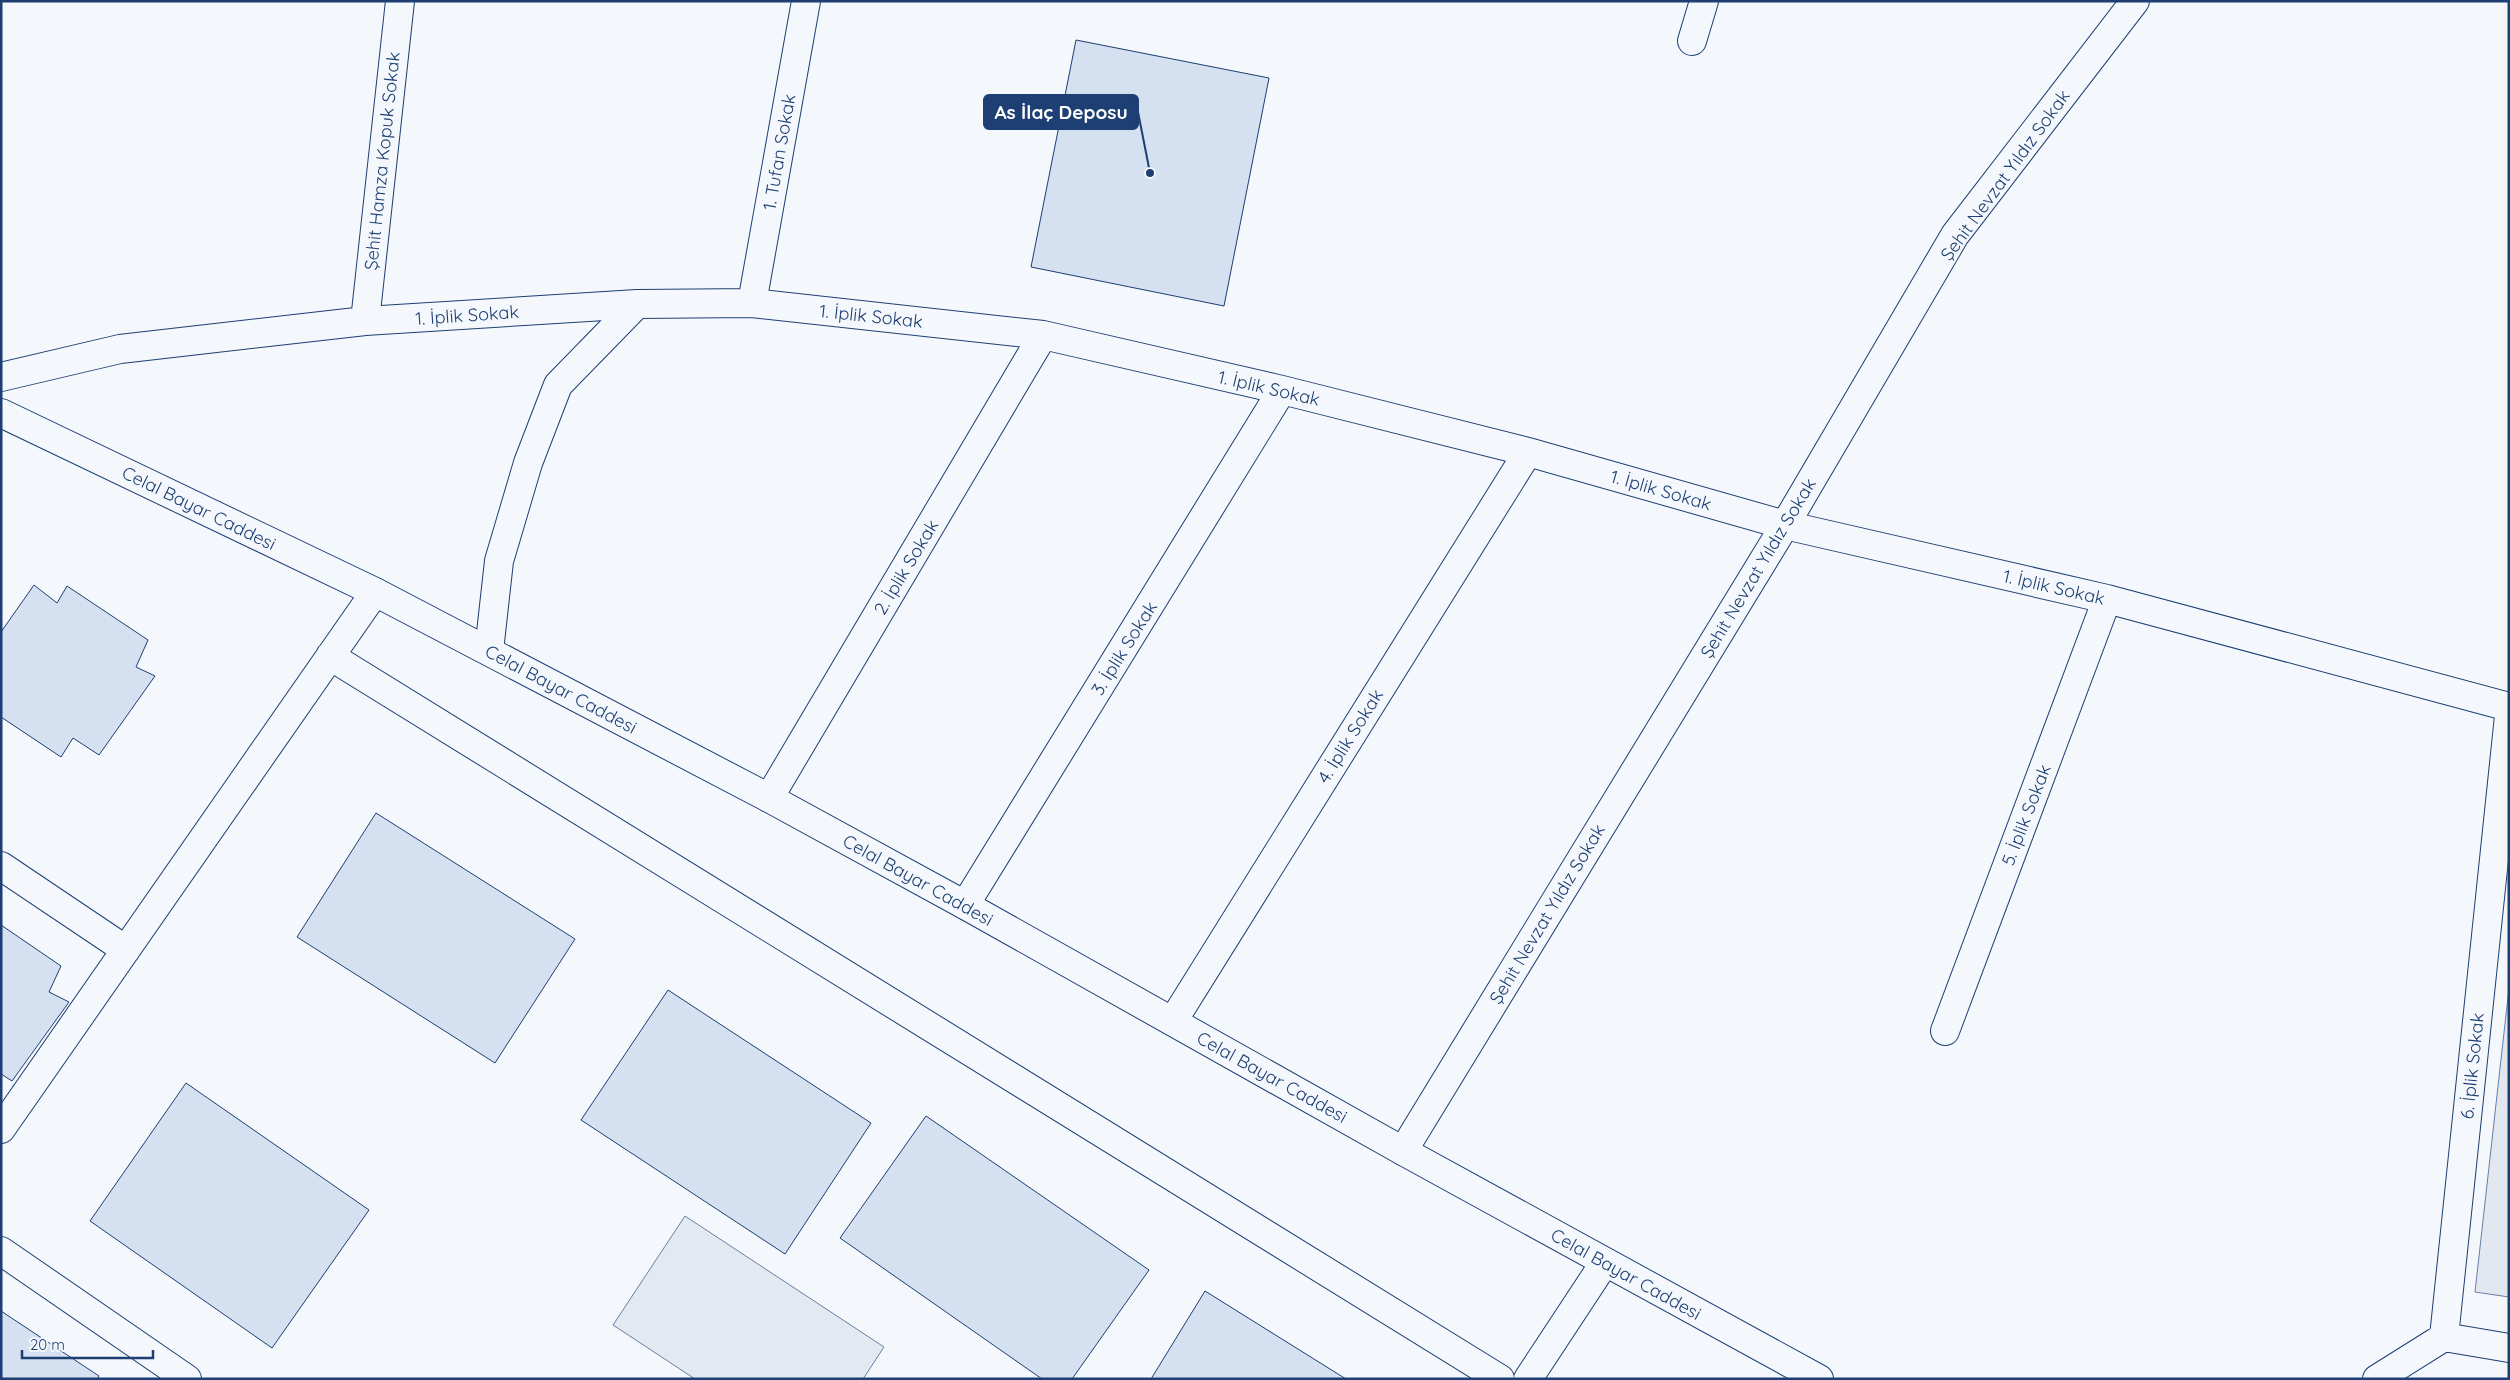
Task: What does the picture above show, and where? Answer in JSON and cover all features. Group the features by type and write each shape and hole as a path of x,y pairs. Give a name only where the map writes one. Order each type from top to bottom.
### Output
{"street":[{"name":"Şehit Hamza Kopuk Sokak","path":"365,321 400,1"},
{"name":"1. Tufan Sokak","path":"752,303 806,1"},
{"path":"1692,41 1704,1"},
{"name":"Şehit Nevzat Yıldız Sokak","path":"1403,1151 1785,525 1956,235 2136,1"},
{"name":"1. İplik Sokak","path":"1,377 120,349 365,321 637,304 752,303 1042,335 1282,390 1528,452 1785,525 2107,599 2509,707"},
{"path":"489,651 499,561 528,463 558,385 637,304"},
{"name":"2. İplik Sokak","path":"769,798 1042,335"},
{"name":"3. İplik Sokak","path":"965,905 1282,390"},
{"name":"Celal Bayar Caddesi","path":"1,413 375,592 769,798 965,905 1403,1151 1819,1379"},
{"name":"4. İplik Sokak","path":"1173,1021 1528,452"},
{"path":"1,1129 375,592"},
{"name":"5. İplik Sokak","path":"1945,1031 2107,599"},
{"path":"330,656 1500,1379"},
{"name":"6. İplik Sokak","path":"2444,1337 2509,716"},
{"path":"1,866 126,950"},
{"path":"1,1251 186,1379"},
{"path":"1528,1379 1605,1262"},
{"path":"2378,1379 2444,1337 2509,1348"}],"shaded area":[{"path":"2509,988 2509,1297 2475,1292"},
{"path":"685,1216 884,1347 863,1379 695,1379 613,1325"}],"building":[{"path":"1076,40 1269,78 1224,306 1031,267"},
{"path":"34,585 57,603 67,586 148,640 136,667 155,676 99,755 73,738 61,757 1,717 1,632"},
{"path":"376,813 575,939 495,1063 297,937"},
{"path":"1,925 61,966 49,992 69,1002 12,1081 1,1074"},
{"path":"668,990 871,1123 785,1254 581,1120"},
{"path":"186,1083 369,1210 272,1348 90,1221"},
{"path":"926,1116 1149,1270 1072,1379 1042,1379 840,1238"},
{"path":"1205,1291 1346,1379 1151,1379"},
{"path":"1,1311 99,1376 97,1379 1,1379"}],"place":[{"name":"As İlaç Deposu","path":"1150,173"}]}
